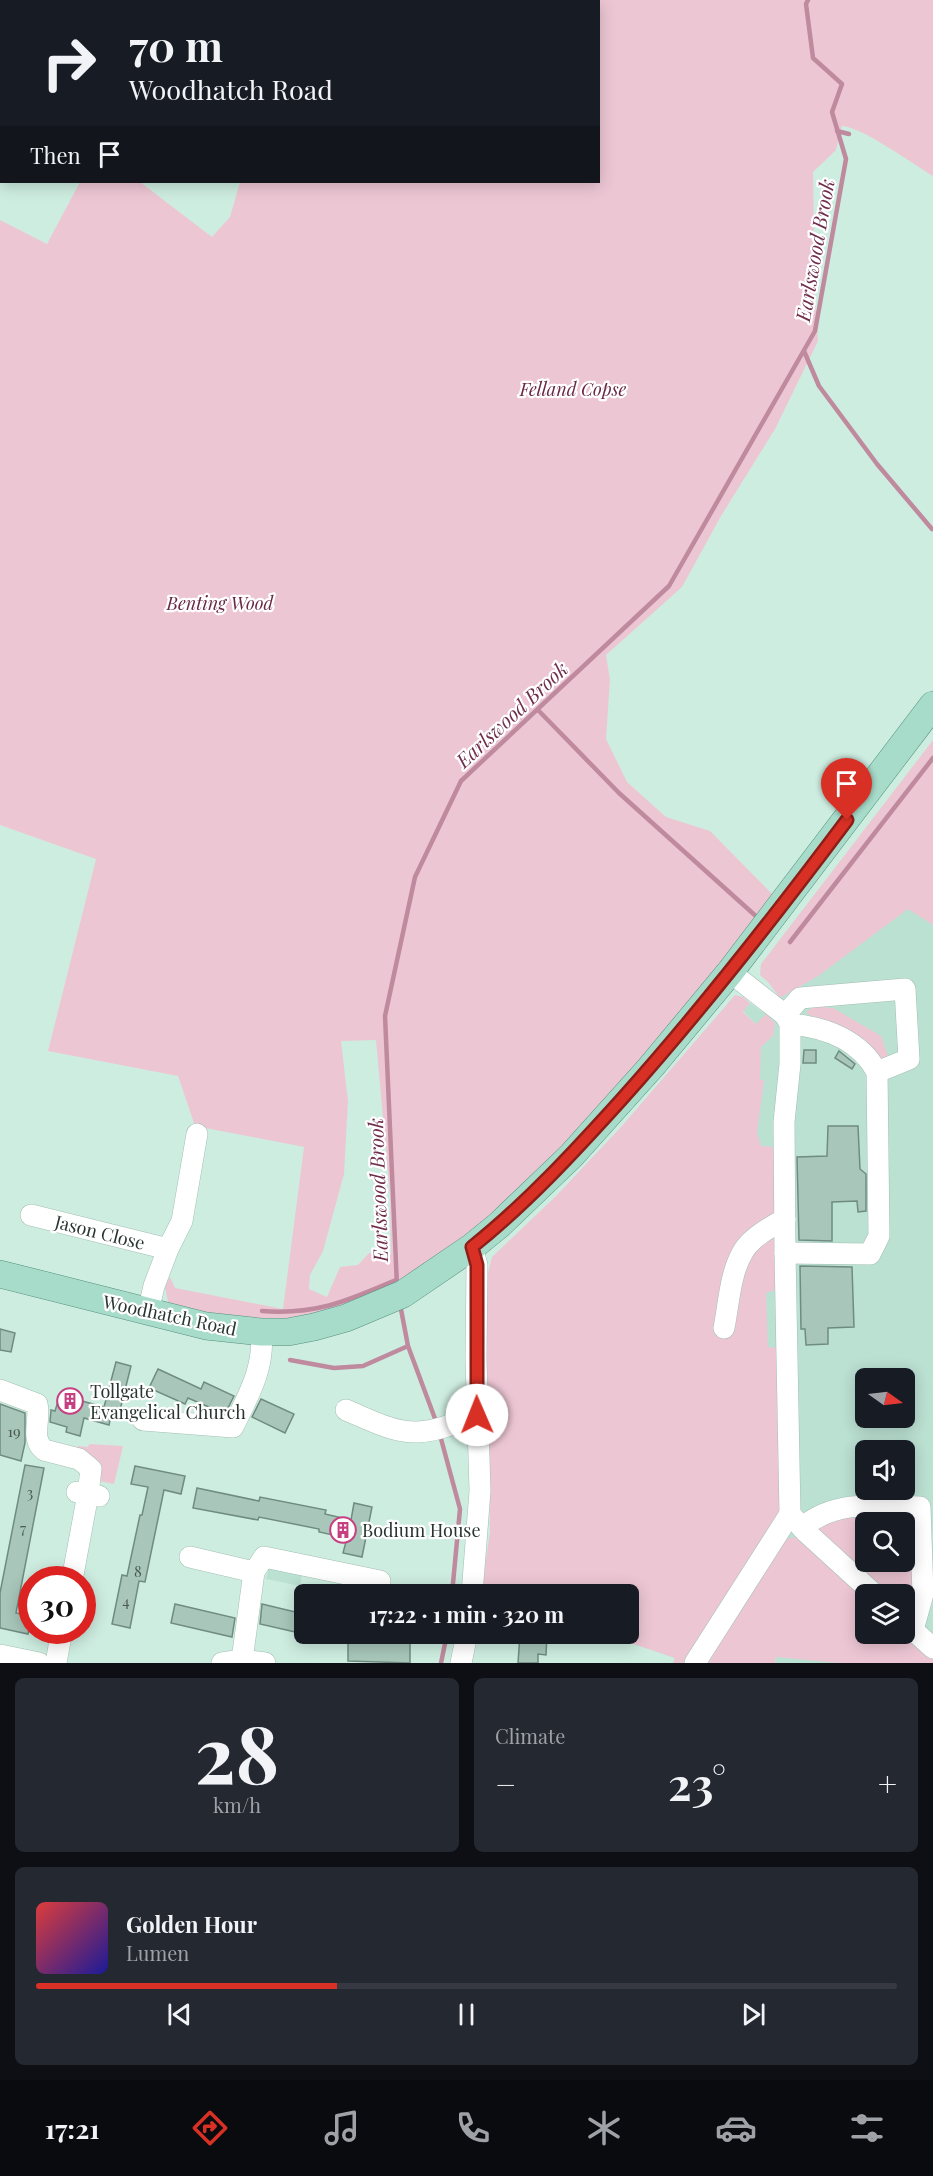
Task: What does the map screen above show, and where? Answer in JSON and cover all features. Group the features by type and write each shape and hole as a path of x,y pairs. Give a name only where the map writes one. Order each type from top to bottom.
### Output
{"main road":[{"name":"Woodhatch Road","path":"0,1274 206,1326 261,1332 288,1332 314,1327 346,1318 395,1297 472,1247 524,1202 571,1156 651,1067 730,972 933,705"}],"street":[{"path":"730,972 787,1020 812,1026 851,1043 869,1058 877,1072 879,1236 870,1254 784,1253"},
{"path":"695,1663 796,1521 784,1253 784,1122 790,1064 787,1020 800,998 905,988 909,1059 877,1072"},
{"name":"Jason Close","path":"148,1312 154,1287 168,1249 182,1221 197,1134"},
{"name":"Jason Close","path":"31,1215 168,1249"},
{"path":"724,1328 736,1270 744,1250 763,1232 785,1219"},
{"path":"472,1247 477,1265 477,1415 480,1491 473,1584"},
{"path":"143,1420 233,1427 256,1379 263,1348 261,1332"},
{"path":"0,1390 37,1404 39,1410 36,1438 39,1446 44,1450 73,1456 91,1468 75,1566"},
{"path":"346,1410 389,1428 415,1432 437,1429 477,1415"},
{"path":"796,1521 812,1519 833,1510 855,1505 920,1507 923,1594 915,1612"},
{"path":"796,1521 863,1584"},
{"path":"190,1557 254,1572"},
{"path":"265,1663 232,1662 254,1572 264,1557 380,1581"},
{"path":"915,1632 933,1648"},
{"path":"56,1663 59,1644"},
{"path":"461,1663 465,1644"},
{"path":"0,1655 39,1663"}],"shaded area":[{"path":"933,767 933,1663 775,1663 776,1657 673,1663 675,1658 634,1644 639,1644 639,1584 498,1584 756,1024 743,1011 750,1003 766,1014 780,998"},
{"path":"269,1567 302,1575 300,1584 294,1585 266,1579"}],"green space":[{"path":"600,0 933,0 933,176 874,139 842,126 836,150 813,172 815,301 818,341 775,429 721,516 682,587 606,655 610,680 606,739 627,782 666,817 710,831 777,899 536,1182 460,1247 370,1299 282,1322 182,1310 168,1302 165,1287 170,1277 175,1288 283,1309 304,1147 195,1126 178,1076 48,1051 96,859 0,825 0,220 47,244 79,183 141,183 212,237 230,217 240,183 600,183","holes":["376,1040 390,1196 391,1255 369,1253 358,1265 340,1267 327,1297 309,1289 310,1275 323,1251 344,1174 348,1101 341,1041"]},
{"path":"933,740 933,925 908,909 818,976 780,998 760,975 761,964"},
{"path":"735,995 743,997 750,1003 743,1012 756,1024 766,1014 775,1023 773,1036 761,1047 760,1080 764,1080 757,1133 761,1146 774,1147 778,1289 766,1293 768,1347 780,1348 784,1511 690,1663 673,1663 675,1658 634,1644 639,1644 639,1584 482,1584 490,1532 486,1317 488,1273 492,1257 556,1196 621,1127"},
{"path":"813,1006 833,1008 881,1036 889,1059 882,1064 831,1025 806,1013"},
{"path":"89,1444 123,1446 114,1484 99,1481 76,1452 78,1446 88,1447"},
{"path":"855,1513 855,1572 913,1572 913,1584 861,1584 813,1541 816,1525"},
{"path":"795,1537 807,1539 855,1584 855,1644 915,1644 915,1642 933,1655 933,1663 838,1663 776,1657 775,1663 702,1663 786,1539"}],"building":[{"path":"804,1050 816,1050 816,1063 803,1063"},
{"path":"839,1051 855,1064 852,1069 835,1058"},
{"path":"828,1126 858,1126 860,1169 866,1174 866,1211 858,1212 857,1201 832,1202 832,1241 799,1240 797,1157 827,1156"},
{"path":"800,1266 852,1267 854,1327 828,1328 828,1344 806,1345 805,1329 801,1329"},
{"path":"0,1329 15,1333 11,1352 0,1350"},
{"name":"Tollgate Evangelical Church","path":"116,1362 131,1366 119,1414 112,1412 109,1425 84,1418 80,1436 66,1432 67,1427 50,1422 51,1410 55,1411 60,1395 104,1407"},
{"path":"158,1369 201,1389 204,1382 234,1396 225,1414 188,1398 185,1404 149,1388"},
{"path":"261,1399 294,1414 285,1433 252,1417"},
{"path":"0,1404 25,1413 25,1443 21,1461 0,1455"},
{"path":"25,1465 44,1468 25,1566 18,1566 16,1613 18,1613 18,1632 0,1628 0,1593"},
{"path":"135,1466 185,1476 181,1494 164,1490 145,1582 139,1581 130,1628 112,1624 122,1575 127,1576 148,1487 131,1484"},
{"path":"197,1488 259,1501 260,1497 326,1510 325,1514 351,1520 354,1503 372,1507 362,1557 343,1553 347,1538 319,1532 319,1529 259,1517 258,1520 193,1508"},
{"path":"175,1604 235,1618 232,1637 171,1623"},
{"path":"262,1604 294,1612 294,1632 260,1624"},
{"path":"348,1644 410,1644 410,1663 348,1661"},
{"path":"519,1644 547,1644 546,1655 538,1654 538,1663 518,1663"}],"waterway":[{"name":"Earlswood Brook","path":"397,1286 385,1016 415,877 461,781 669,586 815,331 846,159 832,112 842,84 813,58 806,4 808,0"},
{"path":"837,131 849,134"},
{"path":"804,351 819,386 877,464 932,529"},
{"path":"538,710 619,793 758,918"},
{"path":"790,942 933,758"},
{"path":"262,1311 299,1311 331,1305 396,1280"},
{"name":"Earlswood Brook","path":"400,1304 408,1346 437,1424"},
{"path":"290,1360 334,1368 363,1366 408,1346"},
{"name":"Earlswood Brook","path":"440,1435 460,1509 453,1584"},
{"path":"441,1663 445,1644"}],"place":[{"name":"Tollgate Evangelical Church","path":"70,1401"},
{"name":"Bodium House","path":"343,1530"}],"route":[{"path":"477,1415 477,1265 472,1247 499,1225 571,1156 651,1067 730,972 847,820"}],"park label":[{"name":"Felland Copse","path":"573,389"},
{"name":"Benting Wood","path":"220,603"}]}
